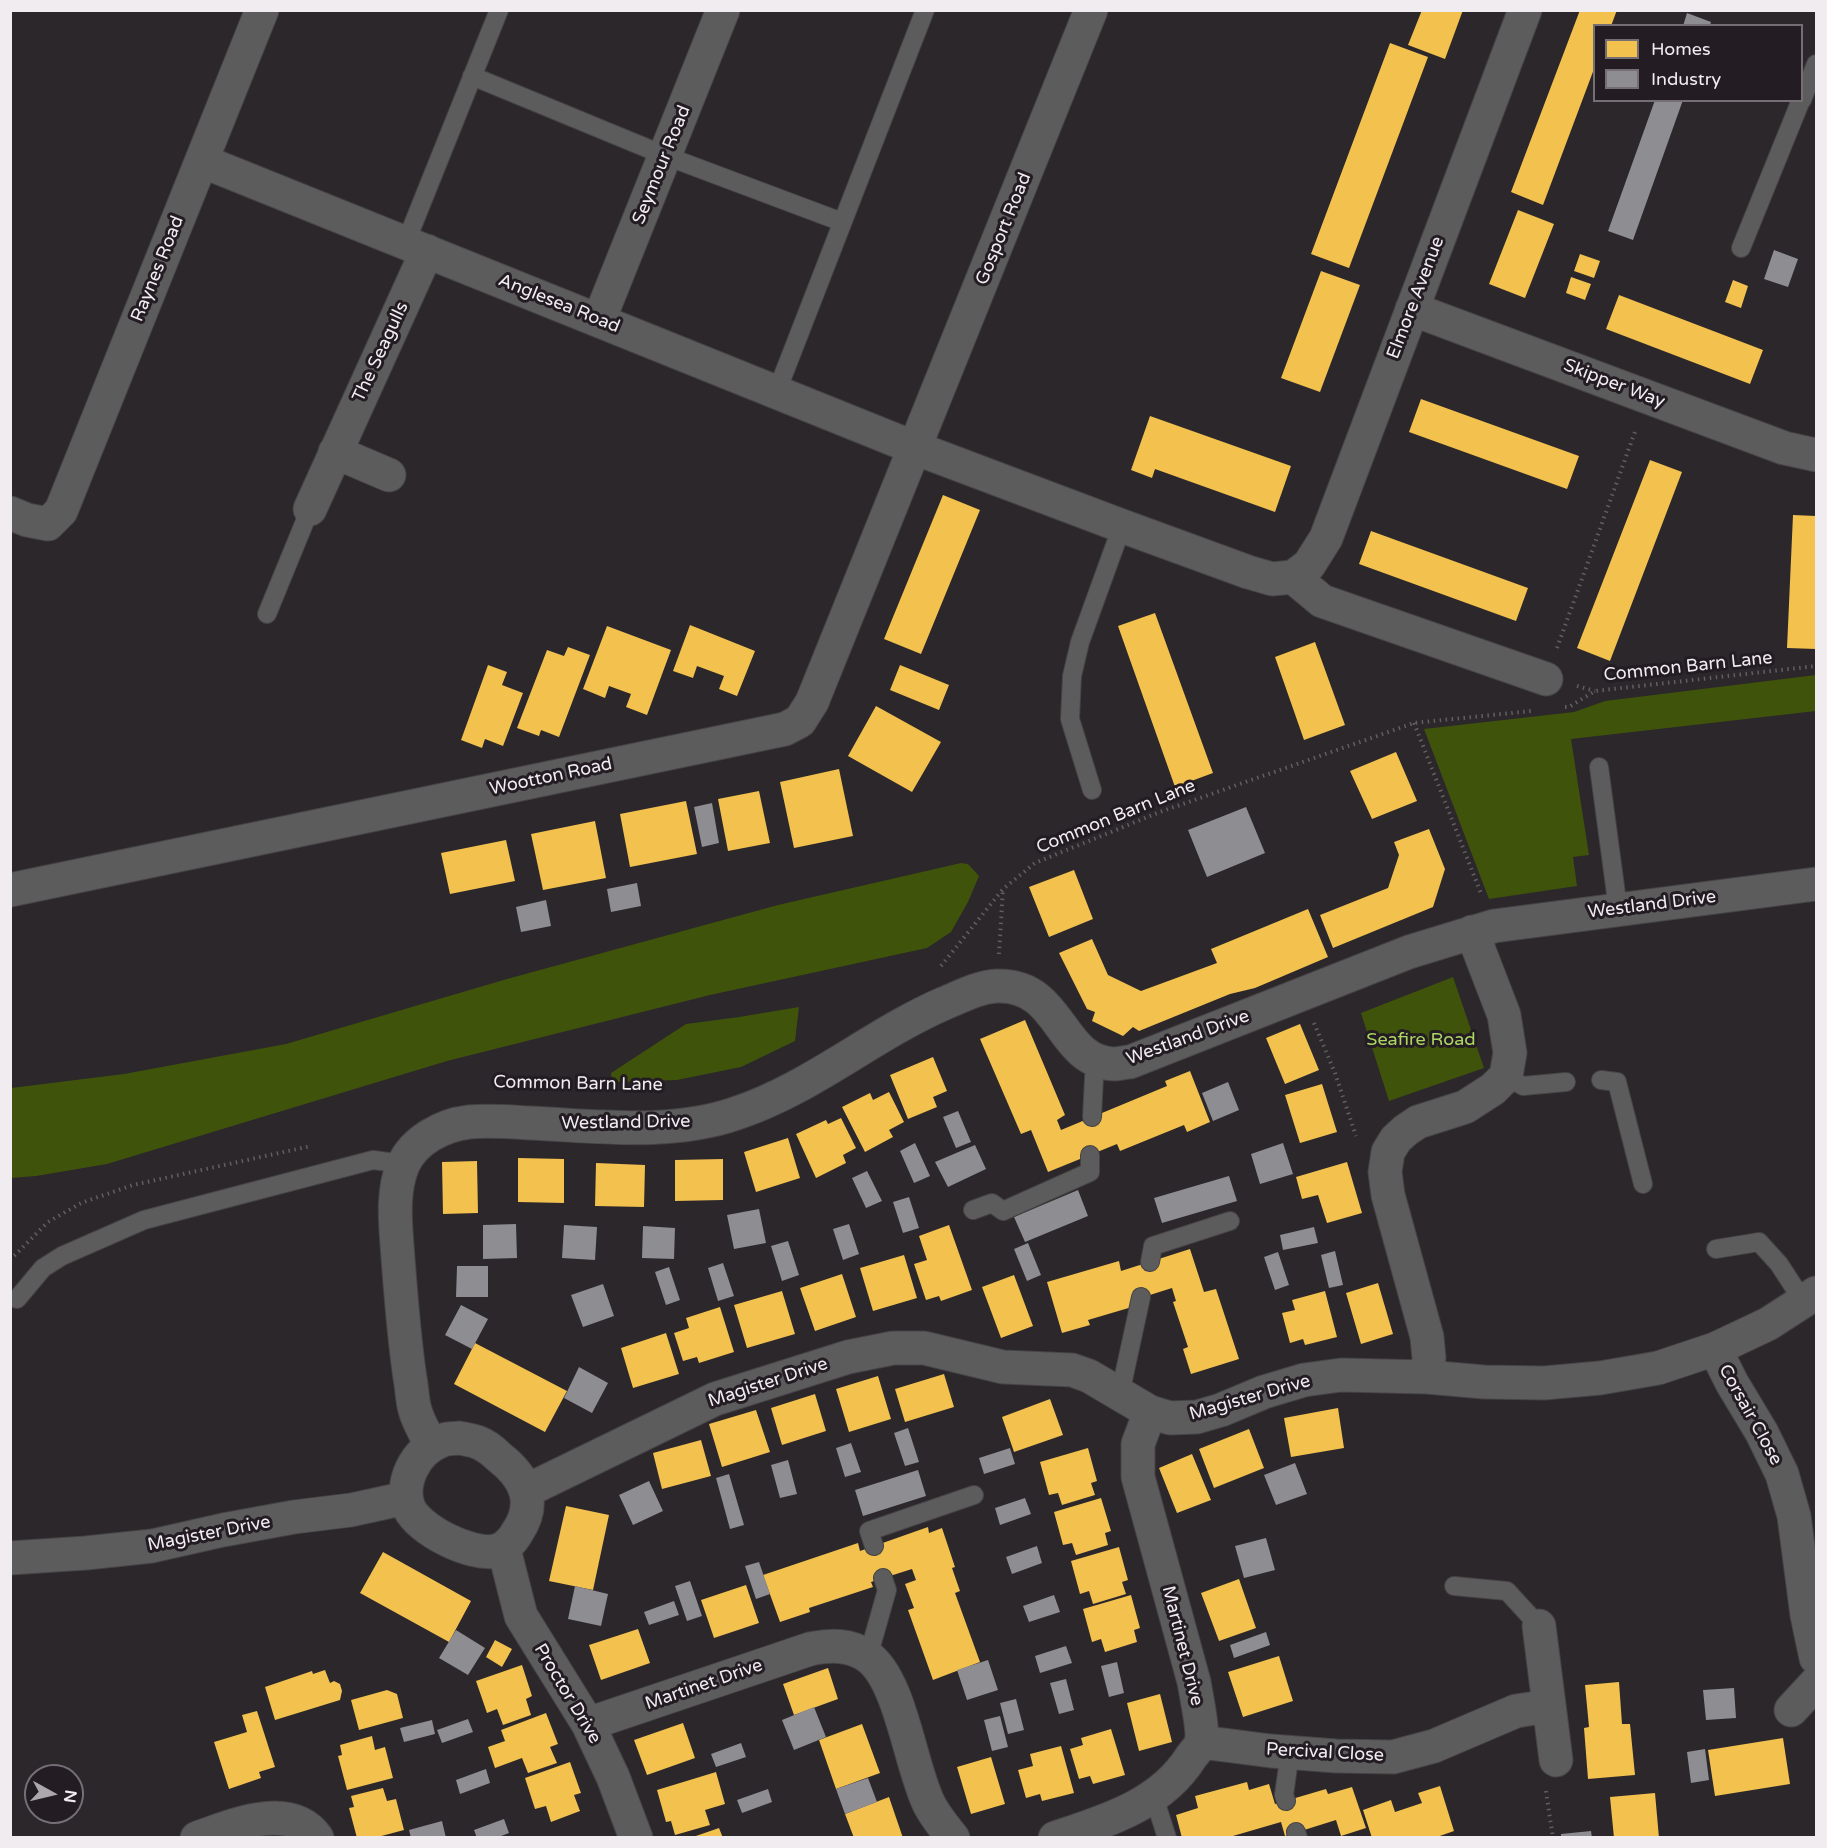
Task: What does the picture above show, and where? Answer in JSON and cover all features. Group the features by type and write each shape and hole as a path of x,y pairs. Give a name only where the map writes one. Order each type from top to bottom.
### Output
{"street":[{"name":"Raynes Road","path":"10,513 27,520 48,524 61,511 262,10"},
{"name":"Seymour Road","path":"599,320 723,10"},
{"name":"Gosport Road","path":"915,448 1091,10"},
{"name":"Elmore Avenue","path":"1293,577 1309,565 1326,538 1525,10"},
{"name":"Anglesea Road","path":"202,160 915,448"},
{"name":"The Seagulls","path":"310,509 416,247"},
{"name":"Skipper Way","path":"1412,309 1784,448 1816,455"},
{"path":"915,448 1122,526 1272,579 1293,577 1322,601 1552,693"},
{"name":"Wootton Road","path":"10,890 785,729 801,721 812,702 915,448"},
{"path":"334,452 388,475"},
{"name":"Westland Drive","path":"432,1445 416,1412 405,1343 395,1217 397,1188 404,1164 421,1141 443,1129 469,1122 622,1127 675,1126 719,1120 765,1104 914,1017 974,990 997,986 1021,988 1036,996 1051,1011 1082,1052 1095,1059 1113,1064 1130,1062 1408,952 1483,929 1816,884"},
{"path":"1427,1377 1429,1358 1427,1337 1385,1172 1388,1152 1396,1139 1406,1130 1418,1122 1465,1107 1494,1089 1506,1076 1510,1053 1504,1015 1483,929"},
{"name":"Magister Drive","path":"526,1491 715,1399 849,1357 893,1348 924,1348 1003,1367 1072,1370 1089,1376 1150,1412 1170,1418 1197,1417 1304,1380 1341,1375 1544,1383 1600,1378 1658,1368 1715,1349 1768,1324 1810,1297"},
{"name":"Corsair Close","path":"1715,1349 1782,1474 1794,1516 1807,1615 1816,1658"},
{"name":"Martinet Drive","path":"1150,1412 1138,1444 1138,1477 1194,1682 1201,1742"},
{"path":"459,1438 478,1442 507,1463 517,1474 526,1491 528,1506 525,1520 504,1549 493,1552 464,1547 444,1538 416,1519 406,1498 407,1482 412,1467 432,1445 443,1440 459,1438"},
{"name":"Magister Drive","path":"10,1558 86,1554 152,1546 223,1530 294,1517 351,1510 406,1498"},
{"name":"Proctor Drive","path":"504,1549 521,1616 588,1724 614,1777 636,1838"},
{"path":"1539,1626 1556,1760"},
{"name":"Martinet Drive","path":"588,1724 810,1649 830,1645 848,1647 868,1657 884,1673 928,1802 941,1824 953,1838"},
{"path":"1791,1710 1816,1683"},
{"name":"Percival Close","path":"1201,1742 1336,1756 1394,1757 1434,1746 1516,1712 1549,1706"},
{"path":"1055,1838 1129,1811 1154,1797 1183,1771 1201,1742"},
{"path":"197,1838 259,1820 280,1817 300,1822 313,1831 317,1838"}],"lane":[{"path":"416,247 472,76 499,10"},
{"path":"777,391 926,10"},
{"path":"1803,95 1816,64"},
{"path":"472,76 666,156 842,222"},
{"path":"1741,248 1800,102"},
{"path":"267,614 310,509"},
{"path":"1092,790 1070,719 1072,676 1080,642 1122,526"},
{"path":"1599,767 1618,909"},
{"path":"1092,1117 1095,1059"},
{"path":"1506,1076 1523,1086 1566,1082"},
{"path":"1601,1080 1617,1082 1643,1184"},
{"path":"973,1210 992,1203 1003,1211 1090,1172 1090,1155"},
{"path":"16,1299 43,1268 62,1256 144,1220 373,1161 404,1164"},
{"path":"1150,1262 1153,1246 1230,1221"},
{"path":"1716,1249 1759,1242 1810,1297"},
{"path":"1120,1394 1142,1297"},
{"path":"874,1546 869,1531 974,1495"},
{"path":"868,1657 887,1590 884,1578"},
{"path":"1454,1586 1507,1591 1539,1626"},
{"path":"1286,1801 1284,1795 1290,1752"},
{"path":"1154,1797 1167,1838"}],"path":[{"path":"1552,693 1648,397"},
{"name":"Common Barn Lane","path":"1552,693 1569,707 1595,691 1816,666"},
{"name":"Common Barn Lane","path":"938,970 1003,889 1035,863 1160,812 1414,723 1536,710"},
{"path":"1414,723 1483,929"},
{"path":"1302,995 1335,1073 1356,1136"},
{"path":"1553,1838 1545,1780 1556,1760"}],"green space":[{"path":"1816,675 1816,711 1571,739 1589,855 1573,857 1577,886 1489,899 1424,729 1574,712 1605,701"},
{"path":"961,863 968,864 979,876 951,932 927,948 710,995 447,1061 107,1164 11,1178 11,1088 124,1074 286,1044 507,979 778,905"},
{"name":"Seafire Road","path":"1453,977 1484,1068 1389,1101 1361,1013"},
{"path":"799,1007 795,1041 741,1067 677,1080 612,1082 611,1073 686,1024"}],"building: Homes":[{"path":"1422,10 1463,10 1445,59 1408,45"},
{"path":"1580,10 1617,10 1612,24 1593,24 1593,72 1543,205 1511,192"},
{"path":"1390,43 1428,57 1349,268 1311,254"},
{"path":"1518,210 1554,224 1525,298 1489,284"},
{"path":"1580,254 1600,261 1594,278 1574,271"},
{"path":"1321,271 1360,285 1320,392 1281,378"},
{"path":"1571,277 1591,284 1585,300 1566,293"},
{"path":"1733,280 1748,286 1741,308 1725,302"},
{"path":"1619,295 1763,350 1750,384 1606,329"},
{"path":"1421,399 1579,456 1567,489 1409,432"},
{"path":"1150,416 1291,466 1275,512 1155,469 1152,478 1131,470"},
{"path":"1650,460 1682,472 1610,661 1577,648"},
{"path":"943,495 980,510 921,654 884,639"},
{"path":"1793,515 1816,516 1816,649 1787,648"},
{"path":"1371,531 1528,588 1516,621 1359,564"},
{"path":"1155,613 1213,773 1175,787 1118,626"},
{"path":"690,625 755,651 737,696 719,689 724,676 697,666 693,678 673,671"},
{"path":"607,626 671,650 647,715 626,707 631,694 609,686 605,698 583,689"},
{"path":"1315,642 1345,725 1304,740 1275,657"},
{"path":"568,647 590,655 559,737 541,730 539,736 517,728 547,650 564,656"},
{"path":"488,665 507,672 502,685 523,693 503,746 485,739 482,748 461,740"},
{"path":"900,665 949,685 939,710 890,690"},
{"path":"876,706 941,742 912,792 848,756"},
{"path":"1396,752 1417,801 1372,819 1350,771"},
{"path":"839,769 853,836 794,848 780,782"},
{"path":"759,791 770,843 728,851 718,799"},
{"path":"686,801 697,854 630,867 620,814"},
{"path":"595,821 606,878 543,890 531,834"},
{"path":"1429,829 1445,869 1433,907 1333,948 1320,915 1388,888 1399,855 1394,842"},
{"path":"506,840 515,881 450,894 441,853"},
{"path":"1074,870 1093,919 1049,937 1029,887"},
{"path":"1308,909 1328,957 1255,988 1230,994 1139,1031 1133,1027 1123,1036 1092,1021 1095,1012 1087,1009 1059,953 1092,939 1108,975 1141,991 1217,963 1211,949"},
{"path":"1025,1020 1065,1115 1057,1120 1061,1130 1167,1086 1165,1081 1190,1071 1210,1122 1187,1132 1184,1125 1120,1151 1117,1144 1048,1172 1031,1130 1021,1134 980,1039"},
{"path":"1300,1024 1319,1070 1285,1084 1266,1038"},
{"path":"933,1057 947,1091 933,1097 937,1107 908,1119 890,1075"},
{"path":"1322,1084 1337,1132 1300,1143 1285,1095"},
{"path":"889,1092 904,1122 889,1130 893,1137 865,1152 842,1107 870,1093 873,1100"},
{"path":"841,1118 856,1148 843,1155 846,1163 816,1178 796,1134 826,1120 828,1124"},
{"path":"788,1138 800,1178 756,1192 744,1152"},
{"path":"518,1158 564,1159 564,1203 518,1202"},
{"path":"723,1159 723,1200 675,1201 675,1160"},
{"path":"477,1161 478,1213 443,1214 442,1162"},
{"path":"1347,1162 1362,1213 1327,1223 1318,1195 1302,1199 1296,1177"},
{"path":"596,1163 645,1165 644,1207 595,1206"},
{"path":"949,1225 972,1290 941,1301 939,1296 926,1300 914,1264 927,1260 919,1236"},
{"path":"1190,1249 1204,1292 1216,1289 1239,1359 1191,1374 1183,1349 1188,1347 1173,1302 1176,1301 1172,1288 1131,1301 1132,1307 1088,1320 1090,1325 1062,1333 1047,1282 1119,1261 1121,1271"},
{"path":"904,1255 917,1298 873,1311 860,1268"},
{"path":"842,1274 856,1317 815,1331 800,1288"},
{"path":"1014,1275 1033,1326 1001,1338 982,1287"},
{"path":"1378,1283 1393,1334 1361,1344 1346,1293"},
{"path":"782,1291 795,1334 747,1348 734,1305"},
{"path":"1325,1291 1337,1337 1305,1345 1303,1339 1290,1343 1282,1313 1295,1310 1292,1300"},
{"path":"720,1307 734,1352 699,1363 697,1357 683,1361 674,1333 689,1328 686,1318"},
{"path":"666,1333 679,1374 633,1388 621,1348"},
{"path":"475,1343 567,1391 545,1432 454,1384"},
{"path":"944,1374 954,1407 905,1422 895,1389"},
{"path":"878,1376 891,1419 849,1432 836,1389"},
{"path":"815,1394 826,1431 782,1445 771,1408"},
{"path":"1050,1399 1063,1435 1014,1452 1002,1417"},
{"path":"1338,1408 1344,1448 1291,1457 1284,1418"},
{"path":"756,1410 770,1452 722,1467 709,1424"},
{"path":"1249,1429 1264,1468 1214,1488 1199,1449"},
{"path":"701,1440 711,1476 662,1489 653,1453"},
{"path":"1088,1448 1097,1481 1091,1483 1095,1495 1062,1505 1058,1493 1049,1495 1040,1462"},
{"path":"1192,1454 1211,1500 1177,1513 1159,1468"},
{"path":"1101,1498 1111,1531 1105,1533 1108,1545 1076,1555 1072,1543 1063,1545 1054,1512"},
{"path":"566,1506 609,1515 593,1590 549,1581"},
{"path":"928,1527 929,1533 942,1528 960,1591 955,1593 980,1662 933,1680 908,1610 914,1608 905,1584 916,1580 912,1569 871,1582 873,1587 809,1608 810,1612 780,1622 763,1575 858,1543 860,1551"},
{"path":"1119,1547 1128,1580 1122,1582 1126,1594 1093,1604 1089,1591 1080,1594 1071,1561"},
{"path":"383,1552 471,1601 449,1642 360,1593"},
{"path":"1239,1579 1256,1628 1219,1641 1201,1593"},
{"path":"746,1585 759,1623 714,1638 701,1600"},
{"path":"1131,1595 1140,1628 1134,1630 1137,1642 1105,1652 1101,1639 1092,1642 1083,1609"},
{"path":"638,1629 650,1663 601,1680 589,1645"},
{"path":"495,1640 512,1649 502,1667 486,1657"},
{"path":"1279,1656 1293,1701 1243,1717 1228,1672"},
{"path":"522,1665 532,1696 526,1699 531,1715 503,1725 497,1709 487,1713 476,1681"},
{"path":"828,1668 838,1699 794,1715 783,1684"},
{"path":"325,1670 330,1683 334,1681 340,1684 342,1691 340,1700 275,1720 265,1687 312,1671 313,1674"},
{"path":"1619,1682 1622,1724 1630,1724 1635,1775 1588,1779 1584,1728 1589,1727 1585,1685"},
{"path":"387,1690 397,1694 403,1718 359,1730 351,1700"},
{"path":"1160,1694 1172,1742 1139,1751 1127,1703"},
{"path":"257,1711 275,1767 259,1772 261,1778 229,1789 214,1742 247,1732 242,1715"},
{"path":"546,1713 558,1744 550,1747 557,1763 528,1773 522,1758 495,1768 488,1747 505,1741 501,1730"},
{"path":"683,1723 695,1758 647,1775 634,1740"},
{"path":"862,1724 880,1773 836,1789 819,1740"},
{"path":"1111,1729 1125,1775 1093,1784 1090,1776 1079,1779 1070,1749 1083,1745 1081,1738"},
{"path":"372,1736 375,1750 385,1747 393,1778 347,1790 338,1756 342,1755 340,1745"},
{"path":"1783,1738 1790,1784 1715,1796 1708,1750"},
{"path":"1061,1746 1074,1793 1042,1801 1040,1794 1026,1798 1018,1770 1033,1766 1030,1754"},
{"path":"991,1757 1005,1804 971,1814 957,1767"},
{"path":"570,1762 581,1793 574,1795 580,1811 551,1822 546,1806 535,1809 525,1778"},
{"path":"716,1772 725,1804 705,1810 710,1825 675,1835 671,1821 666,1822 657,1790"},
{"path":"1247,1782 1249,1790 1269,1784 1275,1804 1326,1789 1328,1794 1352,1787 1366,1828 1341,1836 1336,1820 1285,1836 1281,1822 1226,1838 1182,1838 1176,1815 1198,1808 1195,1796"},
{"path":"1440,1786 1454,1831 1434,1838 1372,1838 1363,1810 1391,1800 1395,1812 1422,1803 1418,1793"},
{"path":"383,1788 387,1801 396,1799 404,1830 374,1838 357,1838 349,1808 354,1807 351,1796"},
{"path":"1655,1793 1659,1838 1614,1838 1610,1797"},
{"path":"889,1797 903,1838 854,1838 845,1814"},
{"path":"719,1828 723,1838 693,1838 693,1837"}],"building: Industry":[{"path":"1687,13 1711,22 1710,24 1684,24"},
{"path":"1654,102 1682,102 1633,240 1608,231"},
{"path":"1774,250 1798,259 1788,287 1764,279"},
{"path":"712,803 719,843 702,847 694,807"},
{"path":"1246,807 1265,853 1207,877 1188,830"},
{"path":"637,883 641,906 611,912 607,889"},
{"path":"546,900 551,926 521,932 516,907"},
{"path":"1228,1082 1239,1110 1213,1121 1202,1093"},
{"path":"958,1111 971,1142 956,1148 943,1117"},
{"path":"915,1143 930,1176 914,1183 900,1151"},
{"path":"1283,1143 1293,1174 1260,1184 1251,1154"},
{"path":"975,1145 986,1169 948,1187 935,1162"},
{"path":"867,1171 882,1201 866,1208 852,1178"},
{"path":"1229,1176 1237,1201 1162,1223 1154,1198"},
{"path":"1078,1190 1088,1216 1025,1242 1014,1217"},
{"path":"909,1197 919,1228 903,1233 893,1202"},
{"path":"759,1209 766,1243 734,1249 727,1215"},
{"path":"516,1224 517,1258 483,1259 483,1225"},
{"path":"849,1224 859,1254 843,1260 833,1229"},
{"path":"564,1225 597,1227 595,1260 562,1258"},
{"path":"643,1226 675,1228 674,1259 642,1258"},
{"path":"1314,1227 1318,1243 1283,1250 1280,1235"},
{"path":"788,1241 799,1275 782,1281 771,1246"},
{"path":"1028,1243 1041,1275 1027,1281 1014,1249"},
{"path":"1335,1251 1343,1285 1329,1288 1321,1255"},
{"path":"1278,1252 1289,1285 1275,1290 1264,1257"},
{"path":"723,1263 734,1296 718,1301 708,1268"},
{"path":"457,1266 488,1266 488,1297 456,1297"},
{"path":"669,1267 680,1300 666,1305 655,1272"},
{"path":"603,1284 614,1316 583,1327 571,1295"},
{"path":"461,1305 488,1319 472,1349 445,1335"},
{"path":"579,1367 608,1383 592,1413 564,1398"},
{"path":"908,1428 919,1462 905,1466 894,1433"},
{"path":"851,1443 861,1472 845,1477 836,1448"},
{"path":"1010,1448 1015,1464 984,1474 979,1458"},
{"path":"788,1460 797,1494 780,1498 771,1465"},
{"path":"1295,1463 1307,1494 1276,1505 1264,1475"},
{"path":"918,1470 926,1496 863,1516 855,1490"},
{"path":"729,1474 744,1525 730,1529 716,1478"},
{"path":"649,1481 663,1511 633,1525 619,1495"},
{"path":"1025,1498 1031,1514 1000,1525 995,1508"},
{"path":"1266,1538 1275,1570 1244,1578 1235,1546"},
{"path":"1037,1546 1042,1563 1012,1574 1006,1557"},
{"path":"759,1562 770,1594 756,1599 745,1566"},
{"path":"690,1581 702,1616 687,1621 675,1586"},
{"path":"575,1586 608,1594 601,1626 568,1619"},
{"path":"1054,1595 1060,1612 1029,1622 1023,1606"},
{"path":"674,1601 679,1615 649,1625 644,1612"},
{"path":"456,1630 485,1648 468,1675 439,1658"},
{"path":"1266,1632 1270,1645 1234,1658 1230,1645"},
{"path":"1066,1646 1072,1663 1040,1673 1035,1656"},
{"path":"988,1660 998,1690 967,1700 957,1670"},
{"path":"1117,1662 1124,1693 1109,1697 1101,1666"},
{"path":"1066,1679 1074,1710 1059,1714 1050,1683"},
{"path":"1734,1688 1736,1718 1706,1720 1703,1690"},
{"path":"1016,1699 1024,1730 1008,1734 1000,1703"},
{"path":"814,1707 826,1737 794,1750 782,1720"},
{"path":"1000,1716 1008,1747 992,1751 984,1720"},
{"path":"468,1719 473,1732 442,1743 437,1730"},
{"path":"432,1720 435,1734 404,1742 400,1728"},
{"path":"741,1743 746,1757 716,1767 711,1754"},
{"path":"1705,1749 1709,1780 1691,1783 1687,1752"},
{"path":"486,1769 490,1783 460,1794 456,1780"},
{"path":"868,1778 877,1802 845,1814 836,1789"},
{"path":"768,1789 772,1802 742,1813 737,1800"},
{"path":"504,1819 509,1833 496,1838 477,1838 474,1830"},
{"path":"442,1821 446,1838 411,1838 409,1830"},
{"path":"1591,1831 1592,1838 1561,1838 1561,1834"}]}
